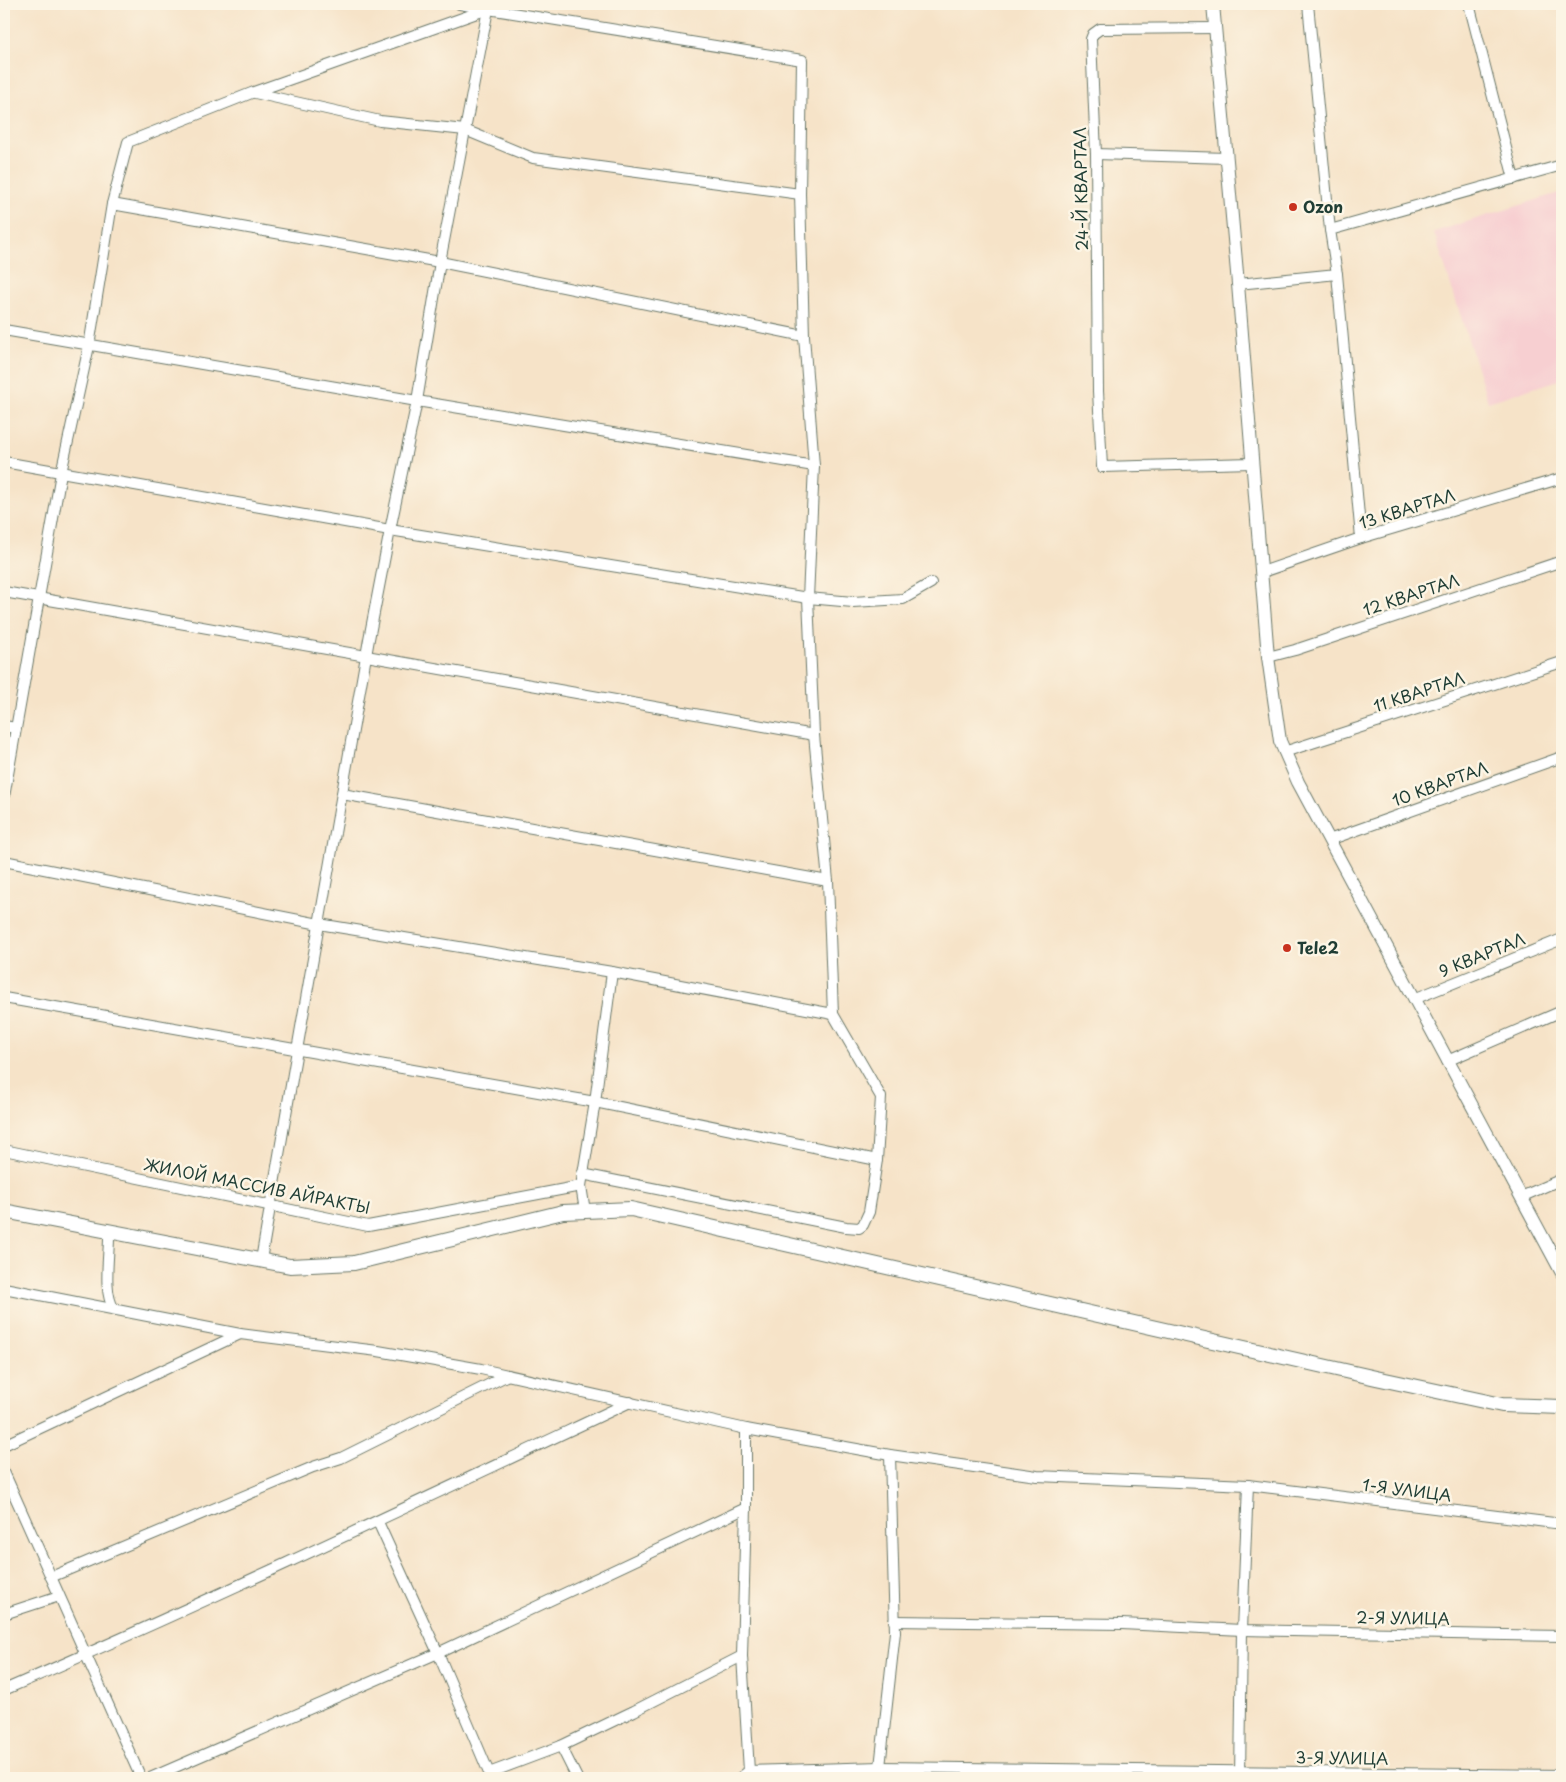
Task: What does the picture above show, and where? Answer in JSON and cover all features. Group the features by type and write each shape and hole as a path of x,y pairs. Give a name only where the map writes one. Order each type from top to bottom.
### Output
{"main road":[{"path":"4,1211 290,1266 354,1262 563,1212 631,1209 1149,1327 1492,1402 1562,1407"}],"street":[{"path":"460,4 489,6 802,60 800,194 804,336 814,466 808,598 814,735 828,881 833,1014 881,1097 877,1160 869,1212 863,1225 859,1228 846,1227 582,1174"},
{"path":"1213,4 1268,657 1280,741 1298,782 1562,1273"},
{"path":"1308,4 1330,230 1337,274 1361,538"},
{"path":"1469,4 1514,179"},
{"path":"4,797 61,473 89,346 112,204 128,142 254,92 489,6"},
{"path":"262,1260 366,655 417,401 464,130 489,6"},
{"name":"24-Й КВАРТАЛ","path":"1215,28 1100,29 1093,34 1091,39 1096,154 1098,391 1102,467 1252,463"},
{"path":"254,92 380,120 464,130 532,158 800,194"},
{"path":"1096,154 1227,158"},
{"path":"1330,230 1562,165"},
{"path":"112,204 440,262 804,336"},
{"path":"1238,284 1337,274"},
{"path":"4,330 89,346 814,466"},
{"path":"4,462 390,530 808,598 853,602 903,598 932,583"},
{"name":"13 КВАРТАЛ","path":"1262,572 1361,538 1562,478"},
{"name":"12 КВАРТАЛ","path":"1268,657 1295,650 1562,560"},
{"path":"4,592 814,735"},
{"name":"11 КВАРТАЛ","path":"1284,752 1562,662"},
{"path":"4,726 16,728"},
{"name":"10 КВАРТАЛ","path":"1329,840 1562,757"},
{"path":"342,794 828,881"},
{"path":"4,861 319,924 612,972 833,1014"},
{"name":"9 КВАРТАЛ","path":"1414,999 1562,939"},
{"path":"585,1212 581,1186 582,1174 596,1102 612,972"},
{"path":"4,998 596,1102 877,1160"},
{"path":"1447,1061 1562,1011"},
{"name":"ЖИЛОЙ МАССИВ АЙРАКТЫ","path":"4,1150 368,1226 581,1186"},
{"path":"1521,1197 1562,1179"},
{"path":"110,1231 108,1289 110,1303 114,1309"},
{"name":"1-Я УЛИЦА","path":"4,1288 240,1334 378,1351 481,1369 746,1429 890,1455 1037,1476 1248,1486 1562,1524"},
{"path":"4,1445 240,1334"},
{"path":"51,1577 313,1467 340,1458 508,1375"},
{"path":"4,1690 378,1522 630,1402"},
{"path":"740,1778 749,1771 742,1656 746,1429"},
{"path":"876,1778 880,1767 895,1632 890,1455"},
{"path":"4,1472 141,1778"},
{"path":"1241,1775 1242,1630 1248,1486"},
{"path":"150,1778 438,1653 746,1508"},
{"path":"378,1522 490,1773"},
{"path":"4,1614 60,1596"},
{"name":"2-Я УЛИЦА","path":"894,1621 1122,1624 1242,1630 1562,1636"},
{"path":"479,1778 560,1746 742,1656"},
{"path":"560,1746 577,1778"},
{"name":"3-Я УЛИЦА","path":"749,1771 880,1767 1241,1775 1562,1775"}],"shaded area":[{"path":"1562,192 1562,379 1488,402 1434,232"}],"place":[{"name":"Ozon","path":"1293,207"},
{"name":"Tele2","path":"1287,948"}]}
